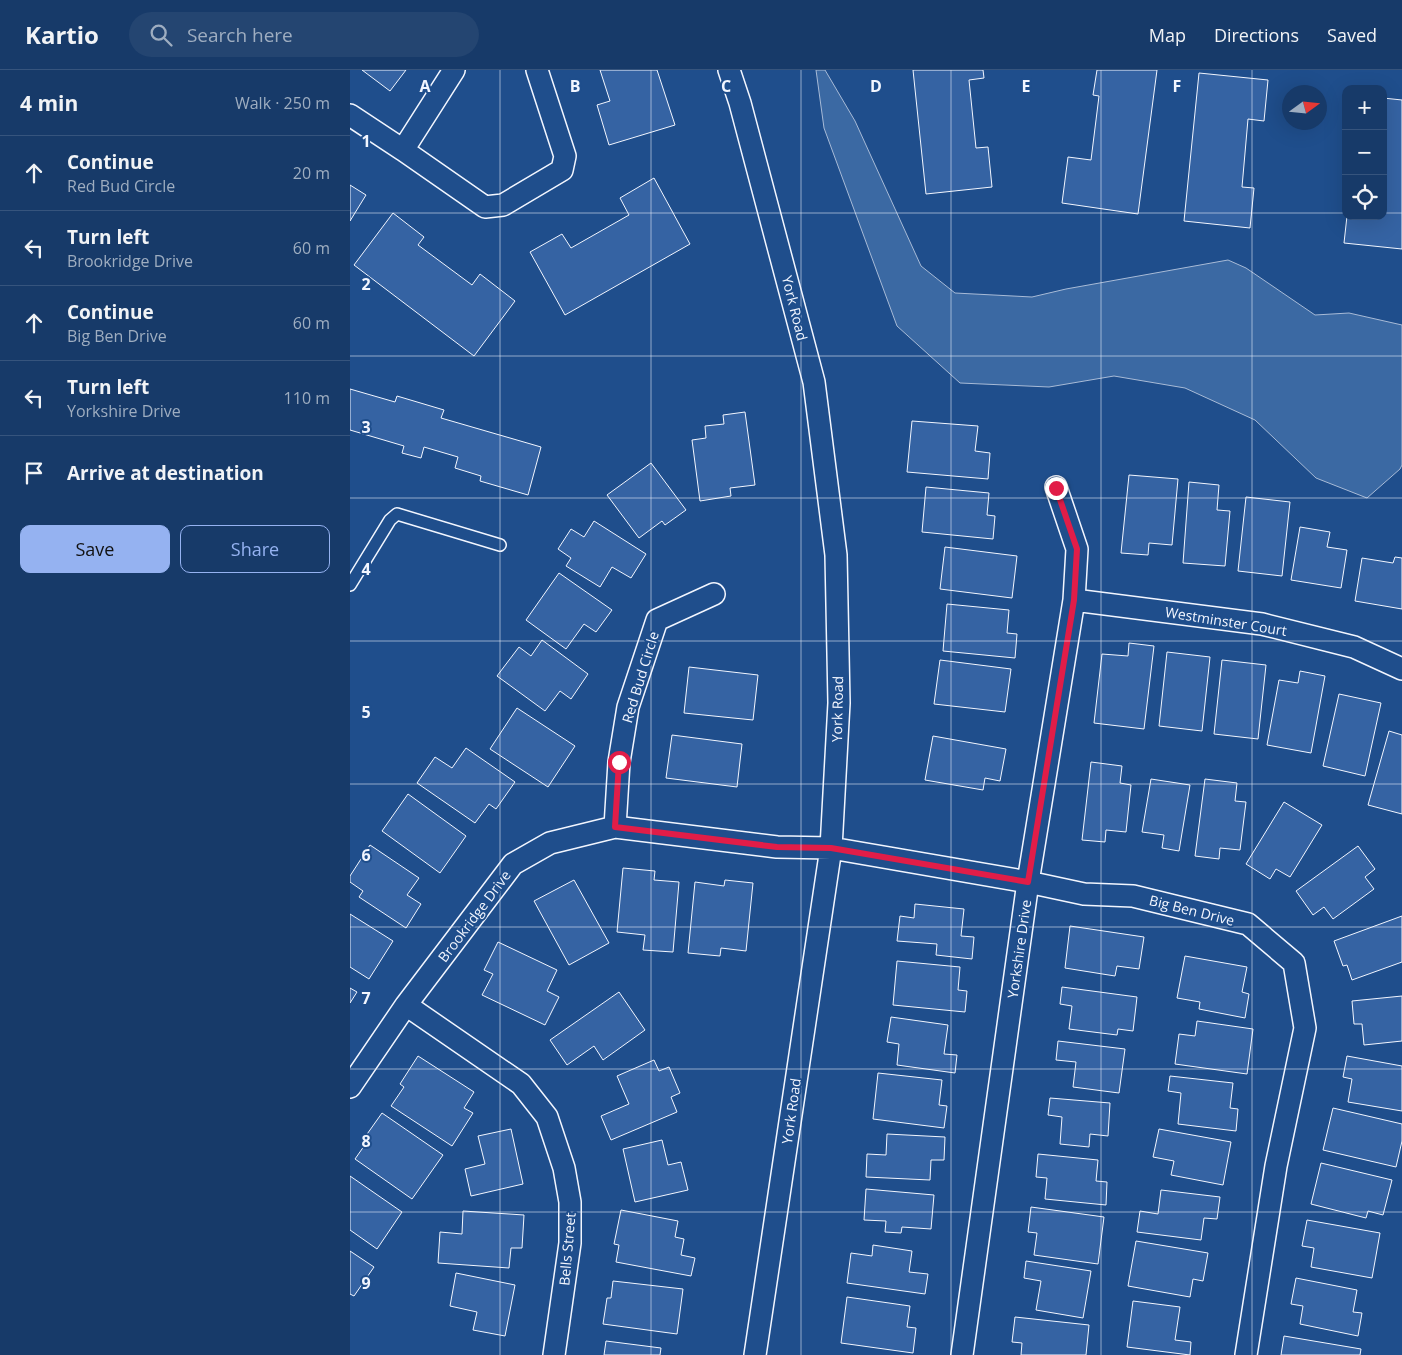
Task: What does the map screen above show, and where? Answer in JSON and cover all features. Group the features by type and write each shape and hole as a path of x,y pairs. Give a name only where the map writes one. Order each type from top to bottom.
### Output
{"street":[{"path":"403,150 454,70"},
{"path":"350,116 485,207 503,205 562,170 565,156 537,70"},
{"name":"York Road","path":"729,70 740,103 814,382 836,555 839,703 831,848 755,1355"},
{"name":"Yorkshire Drive","path":"962,1355 1028,882 1074,600 1077,549 1056,488"},
{"name":"Red Bud Circle","path":"615,827 619,762 628,707 657,620 714,594"},
{"name":"Westminster Court","path":"1074,600 1262,624 1354,646 1402,669"},
{"name":"Brookridge Drive","path":"350,1087 406,1005 513,864 550,844 615,827 777,847 831,848"},
{"name":"Big Ben Drive","path":"831,848 1028,882 1084,894 1133,896 1248,924 1294,963 1306,1028 1276,1166 1246,1355"},
{"name":"Bells Street","path":"406,1005 521,1084 547,1117 564,1168 570,1202 570,1243 554,1355"}],"lane":[{"path":"350,585 390,520 397,514 500,545"}],"water":[{"path":"816,70 825,70 855,121 921,266 955,293 1032,297 1066,289 1228,260 1246,268 1315,315 1349,313 1402,325 1402,465 1400,469 1367,498 1316,478 1255,420 1185,388 1114,376 1049,387 960,383 897,326 824,128"}],"building":[{"path":"362,70 406,70 390,91"},
{"path":"600,70 657,70 675,125 609,145 597,105 610,101"},
{"path":"913,70 983,70 984,78 969,80 976,148 988,147 992,187 926,194"},
{"path":"1097,70 1157,70 1138,214 1062,203 1068,157 1091,160 1099,96 1093,95"},
{"path":"1199,73 1268,80 1264,121 1248,119 1242,187 1254,188 1250,228 1184,221"},
{"path":"1387,98 1402,100 1402,249 1344,243 1347,220 1387,220"},
{"path":"654,178 690,244 565,315 530,252 562,234 571,248 629,215 620,198"},
{"path":"350,185 366,195 350,221"},
{"path":"393,213 424,237 418,245 472,285 480,274 515,301 474,356 354,265"},
{"path":"350,389 395,402 397,396 444,410 441,418 541,447 528,495 480,481 481,476 455,468 458,457 424,447 421,458 402,453 404,446 350,430"},
{"path":"745,412 755,485 730,488 731,496 700,501 692,440 706,438 705,426 724,424 723,415"},
{"path":"912,421 978,426 975,451 990,453 988,479 907,472"},
{"path":"651,463 686,510 665,525 662,521 639,538 607,495"},
{"path":"1129,475 1178,479 1172,545 1149,543 1148,555 1121,553"},
{"path":"1189,482 1219,485 1217,510 1230,511 1225,566 1183,563"},
{"path":"926,487 989,493 987,515 995,516 993,539 922,532"},
{"path":"1246,497 1290,502 1282,576 1238,571"},
{"path":"594,521 646,554 631,578 612,567 600,587 566,566 571,558 558,549 571,529 584,537"},
{"path":"1300,527 1330,532 1327,547 1347,550 1341,588 1291,580"},
{"path":"945,547 1017,556 1012,598 940,589"},
{"path":"1395,557 1402,558 1402,609 1355,601 1362,558 1393,563"},
{"path":"559,573 612,610 596,632 584,624 566,649 526,620"},
{"path":"947,604 1009,610 1007,633 1017,634 1015,658 943,651"},
{"path":"542,640 588,674 571,699 560,691 545,711 497,676 519,647 531,656"},
{"path":"1129,643 1154,646 1144,729 1094,723 1102,654 1128,656"},
{"path":"1167,652 1210,657 1202,731 1159,726"},
{"path":"940,660 1011,669 1005,712 934,704"},
{"path":"1222,660 1266,665 1258,739 1214,734"},
{"path":"689,667 758,675 753,720 684,713"},
{"path":"1300,671 1325,676 1311,753 1267,745 1279,680 1298,683"},
{"path":"1339,694 1381,703 1365,776 1323,766"},
{"path":"517,708 575,746 548,787 490,749"},
{"path":"1389,731 1402,735 1402,814 1368,805"},
{"path":"672,735 742,744 737,787 666,778"},
{"path":"933,736 1006,749 1000,781 985,778 983,790 925,780"},
{"path":"466,748 515,782 496,809 489,804 475,823 417,783 435,757 452,768"},
{"path":"1091,762 1122,766 1120,783 1131,785 1126,832 1106,830 1105,842 1082,840"},
{"path":"1151,779 1190,785 1179,851 1162,848 1164,835 1142,832"},
{"path":"1205,779 1237,783 1235,801 1246,802 1240,850 1220,848 1219,859 1195,856"},
{"path":"408,794 466,836 440,873 382,831"},
{"path":"1284,802 1322,825 1290,877 1276,869 1270,879 1246,864"},
{"path":"370,845 419,878 407,895 421,904 406,928 359,897 363,891 350,882 350,876"},
{"path":"1358,846 1375,869 1365,877 1374,889 1333,919 1324,907 1313,915 1296,891"},
{"path":"623,868 655,871 654,880 679,882 673,952 643,950 645,935 617,932"},
{"path":"574,880 609,943 569,965 534,901"},
{"path":"725,880 753,883 746,951 721,948 720,956 688,953 695,882 724,886"},
{"path":"915,904 964,909 961,936 974,937 972,959 936,955 937,944 897,941 900,916 914,918"},
{"path":"350,914 393,941 369,979 350,967"},
{"path":"1402,916 1402,962 1352,980 1347,965 1343,966 1334,941"},
{"path":"1070,926 1144,937 1139,969 1117,966 1115,976 1065,968"},
{"path":"498,942 557,970 547,991 559,997 545,1025 482,995 493,974 484,970"},
{"path":"1185,956 1247,967 1242,992 1249,994 1245,1018 1199,1009 1200,1002 1177,998"},
{"path":"897,961 960,967 958,990 967,991 965,1012 893,1005"},
{"path":"1062,987 1137,997 1133,1031 1118,1029 1117,1035 1069,1029 1072,1006 1060,1004"},
{"path":"350,988 357,992 350,1003"},
{"path":"619,992 645,1030 603,1060 594,1046 567,1065 550,1040"},
{"path":"1402,996 1402,1041 1364,1045 1362,1024 1354,1024 1352,1001"},
{"path":"891,1017 948,1025 944,1054 957,1055 955,1073 897,1065 899,1044 887,1042"},
{"path":"1197,1021 1253,1029 1247,1074 1175,1064 1179,1034 1195,1036"},
{"path":"1058,1041 1125,1049 1119,1093 1073,1087 1076,1062 1056,1060"},
{"path":"418,1056 474,1092 464,1108 473,1113 452,1146 391,1106 404,1087 400,1084"},
{"path":"1347,1056 1402,1066 1402,1111 1348,1102 1352,1079 1343,1077"},
{"path":"654,1060 659,1071 669,1067 680,1093 671,1097 677,1112 611,1140 601,1116 629,1104 617,1076"},
{"path":"878,1073 942,1080 939,1105 947,1106 944,1128 873,1119"},
{"path":"1170,1076 1233,1083 1230,1108 1238,1109 1236,1131 1178,1124 1181,1093 1168,1091"},
{"path":"1050,1098 1110,1103 1108,1136 1090,1134 1089,1147 1060,1144 1062,1117 1048,1115"},
{"path":"1333,1108 1402,1124 1402,1141 1396,1167 1323,1150"},
{"path":"382,1113 443,1155 412,1199 355,1159 369,1139 365,1137"},
{"path":"511,1129 523,1184 471,1196 465,1169 485,1164 478,1136"},
{"path":"1159,1129 1231,1142 1223,1185 1171,1175 1174,1161 1153,1157"},
{"path":"887,1134 945,1137 944,1160 931,1160 930,1180 866,1177 867,1154 886,1155"},
{"path":"662,1140 668,1165 681,1162 688,1190 635,1202 623,1149"},
{"path":"1038,1154 1098,1160 1096,1181 1107,1182 1106,1205 1045,1199 1047,1178 1036,1177"},
{"path":"1321,1163 1392,1180 1383,1215 1368,1211 1366,1218 1311,1204"},
{"path":"350,1176 402,1212 377,1249 350,1230"},
{"path":"866,1189 934,1195 931,1229 902,1227 901,1233 885,1232 886,1221 864,1220"},
{"path":"1161,1190 1220,1197 1217,1219 1204,1218 1201,1240 1137,1232 1140,1211 1158,1214"},
{"path":"1031,1207 1104,1217 1098,1264 1034,1255 1037,1233 1028,1232"},
{"path":"621,1210 678,1221 675,1237 684,1239 681,1255 695,1258 691,1276 616,1262 619,1245 614,1244"},
{"path":"463,1211 524,1215 522,1248 511,1248 509,1268 438,1263 440,1232 462,1234"},
{"path":"1307,1220 1380,1233 1372,1278 1311,1267 1314,1248 1302,1246"},
{"path":"1136,1241 1208,1253 1203,1281 1193,1279 1190,1297 1128,1286"},
{"path":"873,1245 912,1251 909,1272 928,1274 925,1294 847,1283 851,1253 872,1256"},
{"path":"350,1251 374,1267 354,1296 350,1294"},
{"path":"1026,1261 1091,1271 1083,1318 1036,1310 1041,1281 1024,1278"},
{"path":"456,1273 515,1285 505,1336 473,1330 477,1312 450,1306"},
{"path":"1296,1278 1357,1290 1353,1312 1362,1313 1358,1336 1300,1324 1303,1306 1291,1304"},
{"path":"613,1281 683,1289 677,1334 603,1324 607,1298 611,1298"},
{"path":"847,1297 910,1306 907,1327 916,1328 913,1353 841,1343"},
{"path":"1133,1301 1180,1307 1175,1340 1191,1342 1190,1355 1127,1347"},
{"path":"1015,1317 1089,1325 1086,1355 1021,1355 1022,1343 1012,1342"},
{"path":"1284,1336 1361,1349 1360,1355 1281,1355"},
{"path":"606,1341 661,1348 660,1355 604,1355"}],"route":[{"path":"619,762 615,827 777,847 831,848 1028,882 1074,600 1077,549 1056,488"}]}
